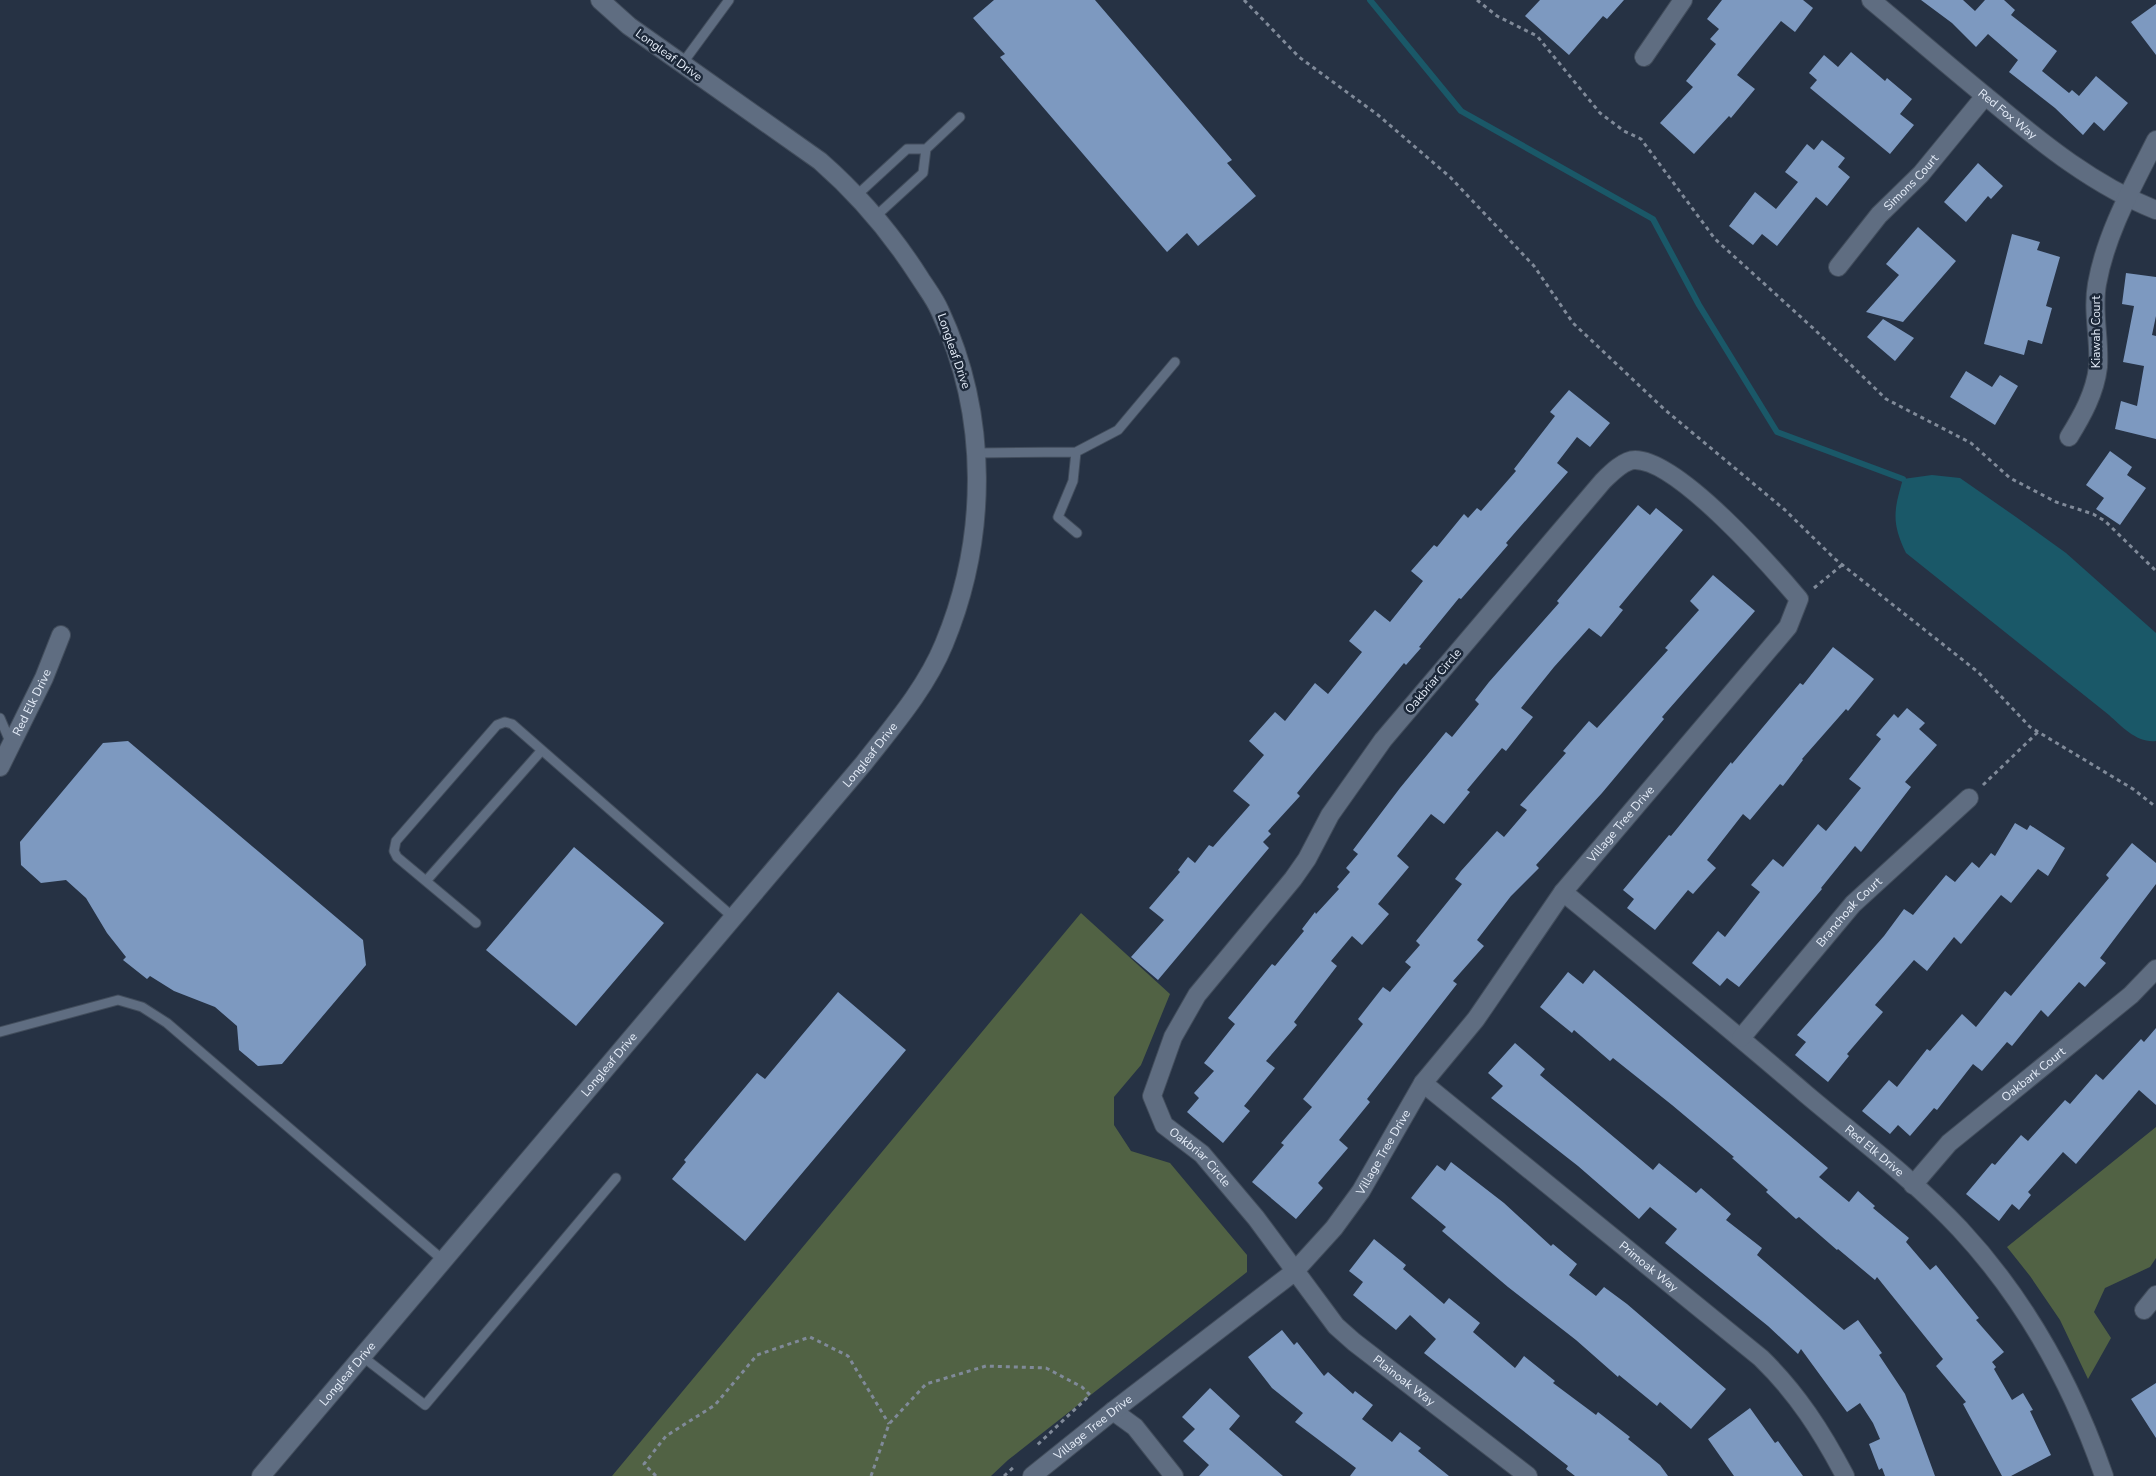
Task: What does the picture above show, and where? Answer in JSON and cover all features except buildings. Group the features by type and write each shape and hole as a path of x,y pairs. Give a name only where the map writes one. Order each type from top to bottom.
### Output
{"street":[{"name":"Longleaf Drive","path":"261,1476 864,763 918,692 944,646 960,600 969,564 977,488 973,415 965,379 940,310 897,242 857,195 820,161 629,26 600,0"},
{"path":"1644,57 1683,0"},
{"name":"Red Fox Way","path":"1871,0 1985,96 2073,166 2127,197 2156,210"},
{"name":"Simons Court","path":"1838,267 1878,214 1921,174 1985,96"},
{"name":"Kiawah Court","path":"2069,437 2090,397 2098,368 2094,306 2103,257 2127,197 2156,140"},
{"name":"Oakbriar Circle","path":"1294,1272 1256,1218 1202,1154 1164,1125 1152,1096 1173,1037 1197,995 1298,872 1330,815 1383,740 1603,481 1616,469 1634,460 1659,465 1720,514 1768,562 1799,599"},
{"name":"Village Tree Drive","path":"1032,1476 1113,1410 1294,1272 1334,1228 1361,1191 1423,1083 1476,1019 1563,892 1788,627 1799,599"},
{"name":"Red Elk Drive","path":"0,766 44,678 61,635"},
{"name":"Branchoak Court","path":"1741,1038 1853,904 1969,798"},
{"name":"Red Elk Drive","path":"1563,892 1741,1038 1913,1185 1960,1228 2022,1307 2070,1387 2104,1476"},
{"name":"Oakbark Court","path":"1913,1185 1949,1143 2130,995 2156,969"},
{"name":"Primoak Way","path":"1423,1083 1761,1358 1794,1393 1822,1433 1845,1476"},
{"name":"Plainoak Way","path":"1294,1272 1336,1326 1354,1342 1528,1476"},
{"path":"2144,1310 2156,1295"},
{"path":"1113,1410 1135,1427 1174,1476"}],"lane":[{"path":"682,64 729,0"},
{"path":"876,216 923,173 926,149 960,117"},
{"path":"857,195 907,149 926,149"},
{"path":"976,453 1076,452 1118,430 1175,362"},
{"path":"1076,452 1073,481 1058,517 1077,533"},
{"path":"0,718 12,744"},
{"path":"476,923 397,857 394,851 396,841 497,725 505,722 512,724 734,918"},
{"path":"426,881 542,750"},
{"path":"0,1032 118,1000 142,1007 159,1016 444,1261"},
{"path":"363,1357 425,1405 616,1178"}],"path":[{"path":"1244,0 1299,57 1378,115 1450,178 1534,266 1573,323 1664,409 1785,510 1842,565 1978,672 2030,727 2133,789 2156,807"},
{"path":"1477,0 1497,16 1537,36 1600,113 1624,131 1641,139 1715,239 1814,329 1886,399 1971,443 2010,478 2056,502 2093,514 2105,521 2156,570"},
{"path":"1799,599 1842,565"},
{"path":"1969,798 2038,732"},
{"path":"656,1476 644,1464 666,1436 715,1405 757,1355 810,1338 848,1356 889,1424"},
{"path":"871,1476 889,1424 926,1384 986,1366 1046,1368 1082,1387 1090,1395 1032,1449"},
{"path":"1004,1476 1018,1462"}],"green space":[{"path":"1081,913 1170,994 1141,1065 1114,1097 1114,1125 1131,1151 1170,1163 1247,1255 1247,1272 1008,1460 991,1476 612,1476"},
{"path":"2156,1127 2156,1258 2150,1267 2105,1288 2094,1312 2111,1338 2088,1379 2060,1320 2030,1276 2007,1247"}],"water":[{"path":"1932,475 1960,478 2016,517 2066,553 2156,633 2156,741 2136,737 2125,729 1906,553 1898,533 1895,516 1903,479"}],"waterway":[{"path":"1370,0 1461,111 1653,219 1699,305 1777,432 1903,479"}]}
